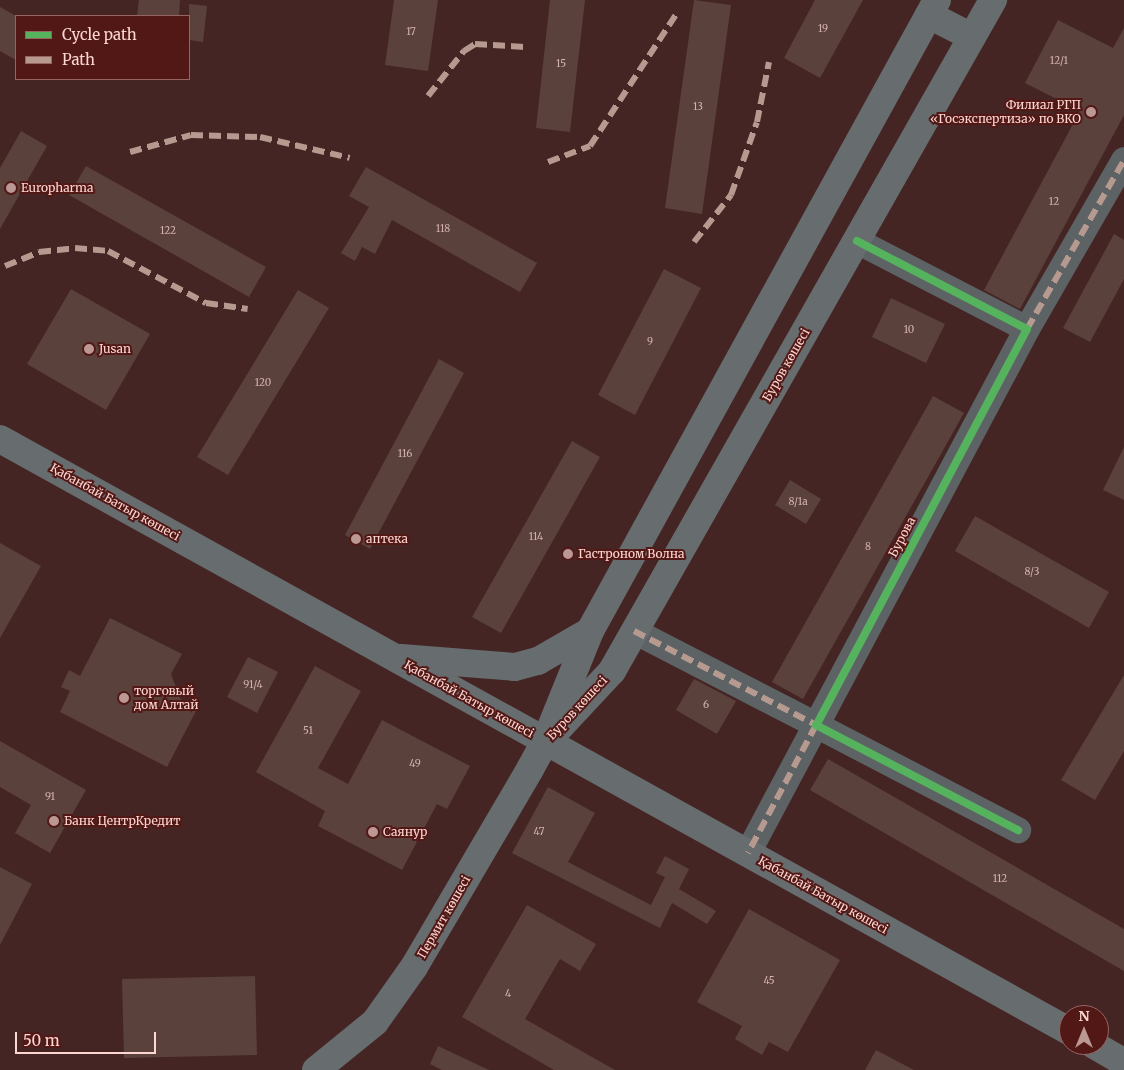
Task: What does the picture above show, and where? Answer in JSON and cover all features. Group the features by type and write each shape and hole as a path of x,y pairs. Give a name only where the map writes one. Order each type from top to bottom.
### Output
{"main road":[{"name":"Буров көшесі","path":"546,742 612,670 993,0"},
{"name":"Буров көшесі","path":"546,742 590,631 933,7"},
{"path":"933,7 972,37"},
{"name":"Қабанбай Батыр көшесі","path":"0,439 1059,1025"},
{"path":"396,659 515,667 538,661 590,631"},
{"name":"Пермит көшесі","path":"316,1070 375,1022 414,967 546,742"},
{"path":"1109,1054 1124,1062"}],"street":[{"name":"Бурова","path":"748,853 1027,329 1124,160"},
{"path":"857,241 1027,329"},
{"path":"634,631 1018,830"}],"building":[{"path":"139,0 180,0 179,15 137,15"},
{"path":"394,0 438,0 428,71 385,65"},
{"path":"550,0 585,0 570,132 536,128"},
{"path":"694,0 731,5 702,214 665,208"},
{"path":"815,0 863,0 820,78 784,58"},
{"path":"189,4 207,6 203,42 190,40"},
{"path":"0,7 15,15 15,59 0,51"},
{"path":"1058,20 1113,48 1124,28 1124,115 1020,309 984,290 1080,111 1025,83"},
{"path":"21,131 47,146 0,229 0,168"},
{"path":"86,166 266,267 249,297 69,195"},
{"path":"366,167 537,263 520,292 392,220 375,254 362,247 355,261 341,253 369,207 349,196"},
{"path":"1114,234 1124,240 1124,279 1090,342 1063,328"},
{"path":"664,269 701,288 635,415 598,395"},
{"name":"Jusan","path":"71,289 150,334 106,410 27,364"},
{"path":"298,290 329,308 228,475 197,457"},
{"path":"891,298 945,324 926,363 872,337"},
{"path":"439,359 464,373 370,549 345,535"},
{"path":"933,396 964,413 803,699 772,682"},
{"path":"572,441 600,457 501,633 472,617"},
{"path":"1124,447 1124,500 1103,490"},
{"path":"790,480 821,499 806,524 775,505"},
{"path":"975,516 1109,592 1089,628 955,551"},
{"path":"0,543 41,566 0,638"},
{"name":"торговый дом Алтай","path":"110,618 182,654 171,674 183,705 196,711 167,767 60,712 70,691 61,687 69,670 80,676"},
{"path":"248,657 278,672 257,713 227,697"},
{"path":"315,666 361,691 318,768 348,784 382,720 470,766 447,809 437,804 402,870 318,826 325,811 256,772"},
{"path":"1124,675 1124,751 1095,800 1061,780"},
{"path":"694,679 736,701 717,734 676,710"},
{"path":"0,741 86,790 50,853 15,833 31,805 0,787"},
{"path":"828,759 1124,929 1124,971 810,790"},
{"path":"548,787 595,813 568,862 651,905 665,877 656,873 665,856 689,869 679,889 716,911 707,924 672,903 660,928 512,853"},
{"path":"0,867 32,884 0,945"},
{"path":"527,905 596,944 580,971 560,959 525,1019 615,1070 554,1070 462,1017"},
{"path":"749,909 840,960 788,1052 769,1042 762,1055 735,1039 742,1026 697,1002"},
{"path":"255,976 257,1055 124,1058 122,979"},
{"path":"438,1046 489,1070 442,1070 430,1064"},
{"path":"876,1050 914,1070 865,1070"}],"marked path":[{"path":"548,162 590,146 677,13"},
{"path":"428,96 464,51 475,44 525,47"},
{"path":"694,242 731,195 757,122 769,62"},
{"path":"130,152 191,135 260,137 350,158"},
{"path":"1027,329 1124,160"},
{"path":"5,266 39,252 75,248 108,251 206,303 248,309"},
{"path":"634,631 816,725 748,853"}],"cycle path":[{"path":"857,241 1027,329 816,725 1018,830"}],"place":[{"name":"Филиал РГП «Госэкспертиза» по ВКО","path":"1091,112"},
{"name":"Europharma","path":"11,188"},
{"name":"Jusan","path":"89,349"},
{"name":"аптека","path":"356,539"},
{"name":"Гастроном Волна","path":"568,554"},
{"name":"торговый дом Алтай","path":"124,698"},
{"name":"Банк ЦентрКредит","path":"54,821"},
{"name":"Саянур","path":"373,832"}]}
